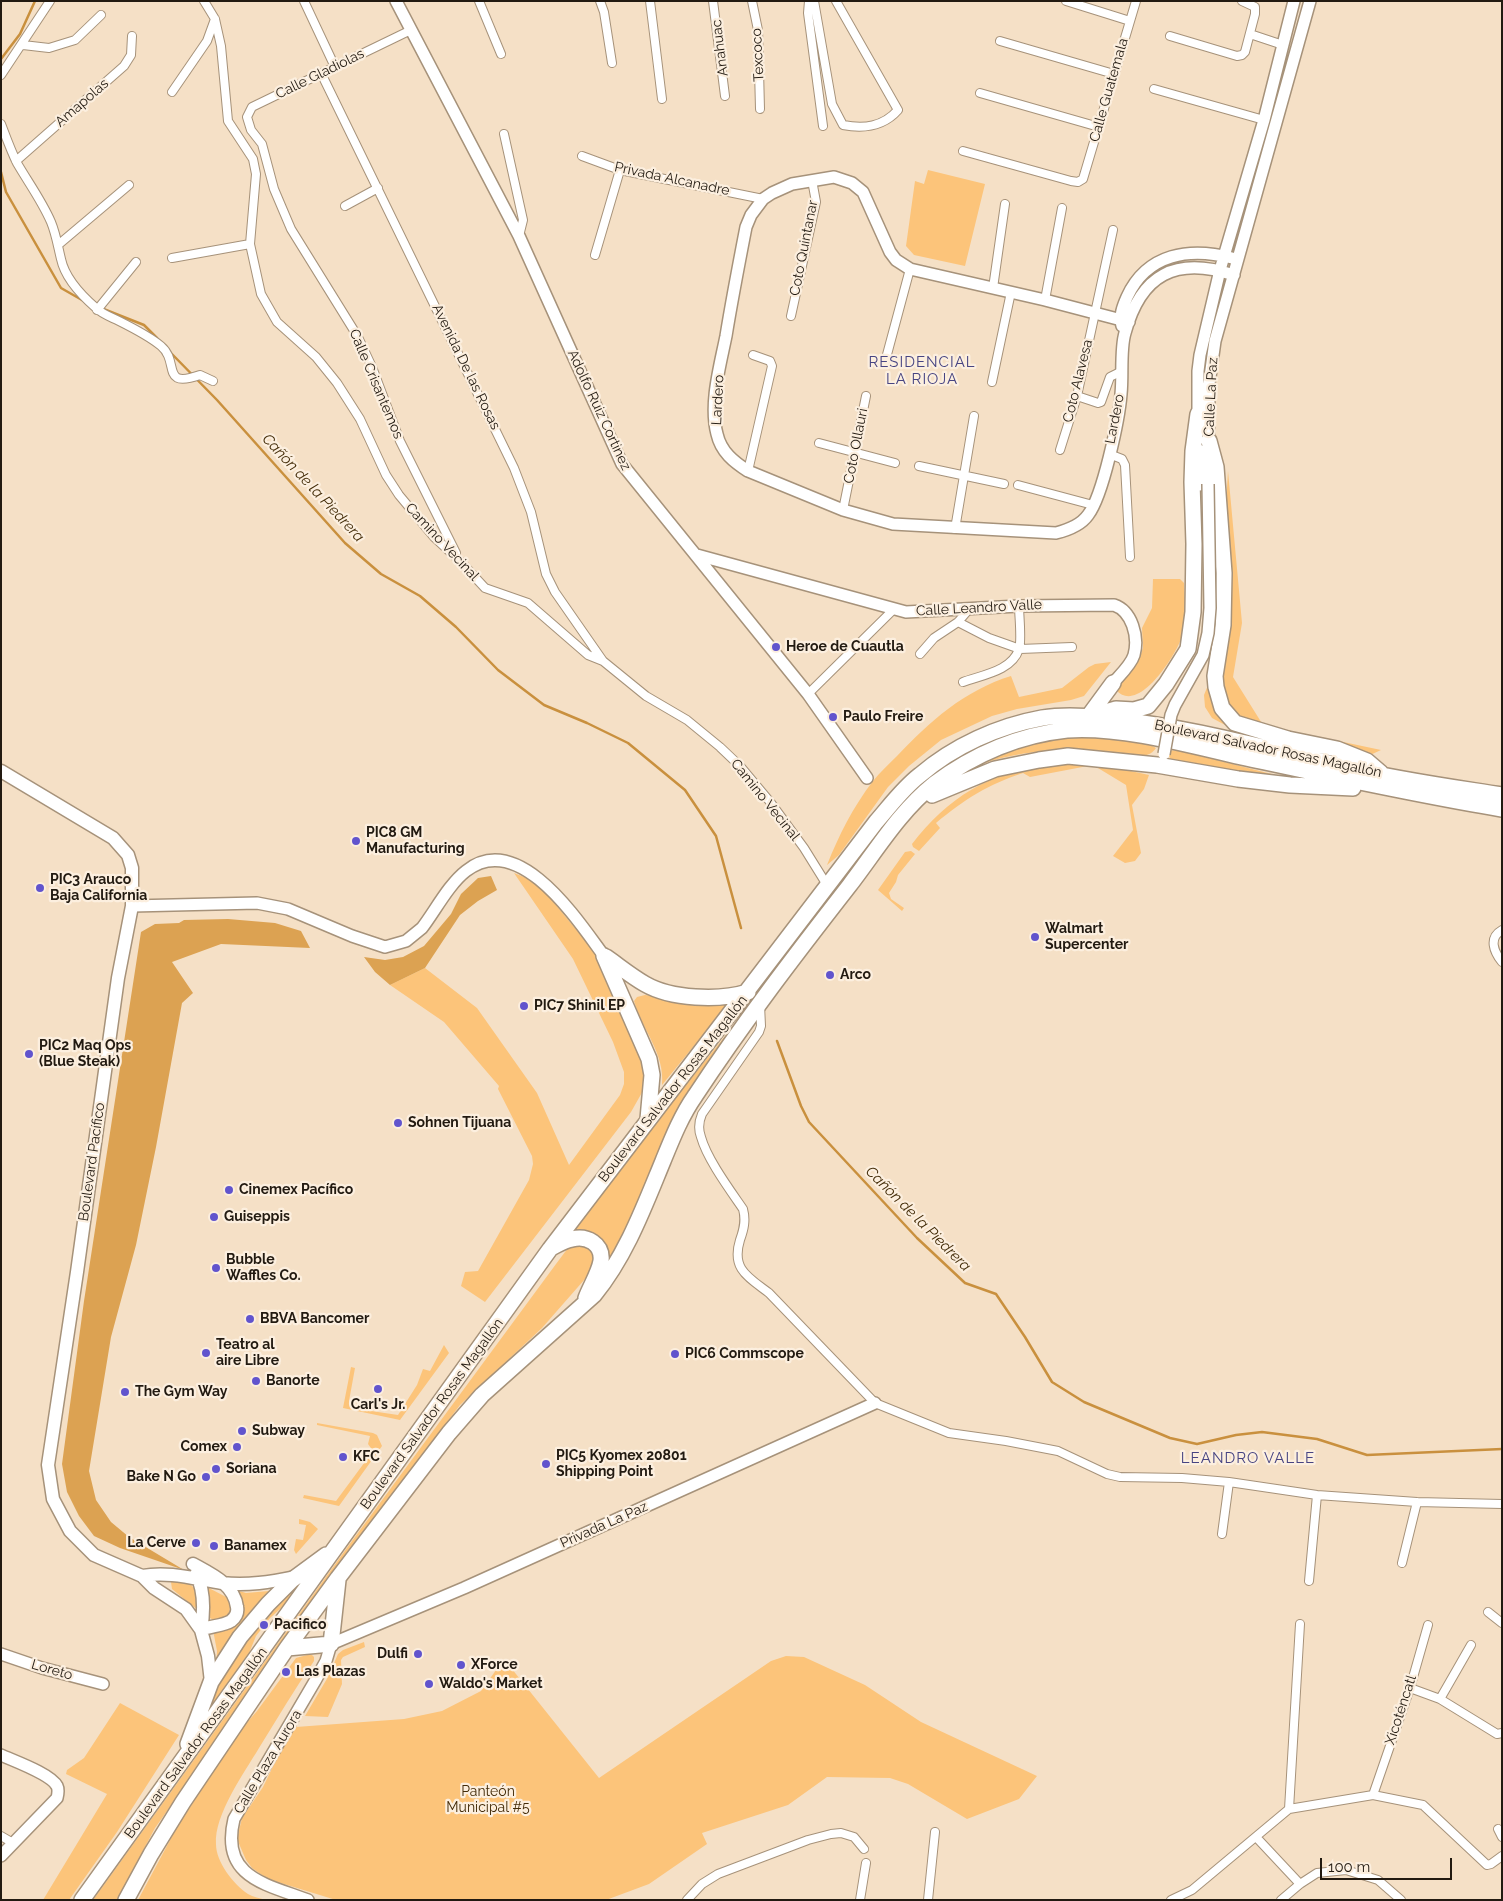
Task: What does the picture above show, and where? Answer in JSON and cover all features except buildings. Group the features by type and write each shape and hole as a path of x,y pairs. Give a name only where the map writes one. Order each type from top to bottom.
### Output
{"highway":[{"path":"1113,683 1113,703 1122,708 1134,710 1148,706 1166,684 1188,649 1193,612 1193,451 1198,414"},
{"path":"1209,441 1216,473 1224,573 1222,640 1215,676 1222,708 1235,723 1288,739 1337,749 1367,761 1383,774"},
{"path":"1089,717 1113,683"},
{"path":"1089,717 1122,708"},
{"name":"Boulevard Salvador Rosas Magallón","path":"82,1900 550,1249 828,885 898,796 920,775 942,759 986,734 1008,726 1055,716 1089,717 1181,728 1352,769 1502,795"},
{"name":"Boulevard Salvador Rosas Magallón","path":"126,1900 151,1854 183,1802 287,1648 464,1413 582,1306 603,1284 621,1257 674,1135 693,1098 760,1003 903,812 933,786 980,755 1018,741 1068,730 1121,732 1400,790 1502,808"},
{"path":"903,812 930,796 995,769 1068,756 1161,759 1238,779 1290,785 1400,790"},
{"path":"604,956 645,984 658,990 696,997 719,998 748,992"},
{"path":"604,956 649,1058 652,1075 647,1122"},
{"path":"550,1249 564,1241 580,1238 592,1241 599,1248 600,1265 582,1306"},
{"path":"181,1762 211,1682 240,1637 268,1604 295,1577 336,1549"},
{"path":"287,1648 331,1644 338,1578"}],"main road":[{"name":"Boulevard Pacífico","path":"1,771 113,838 128,855 132,868 132,906 118,978 48,1465 53,1499 70,1531 83,1546 94,1555 142,1576 154,1588 186,1608 201,1630 208,1656 211,1682"},
{"name":"Boulevard Pacífico","path":"142,1576 158,1573 224,1583 248,1584 295,1577"},
{"path":"198,1579 203,1605 201,1630 225,1624 236,1616 236,1601 224,1583"}],"street":[{"path":"1,75 23,45 50,1"},
{"name":"Camino Vecinal","path":"204,1 214,19 221,46 228,121 253,159 256,174 250,244 261,294 277,322 316,357 337,383 360,419 386,475 399,496 434,538 459,560 485,588 528,603 588,655 602,661 646,696 687,720 720,747 740,766 788,824 828,885"},
{"path":"304,1 335,67"},
{"name":"Adolfo Ruiz Cortinez","path":"396,1 519,236 622,464 808,694 867,778"},
{"path":"480,1 501,54"},
{"path":"600,1 604,12 612,63"},
{"path":"650,1 662,99"},
{"name":"Anahuac","path":"713,1 726,96"},
{"name":"Texcoco","path":"752,1 758,30 760,109"},
{"path":"809,1 808,13 823,126"},
{"path":"814,1 832,104 843,125 858,128 875,126 890,119 898,110 836,1"},
{"path":"1066,1 1130,20"},
{"name":"Calle Guatemala","path":"963,151 1071,181 1078,182 1083,179 1136,1"},
{"path":"1170,36 1237,56 1242,55 1245,52 1250,34 1255,7 1242,1"},
{"name":"Calle La Paz","path":"1161,759 1168,709 1196,657 1203,630 1204,485 1198,414 1200,355 1220,270 1264,120 1294,1"},
{"name":"Calle La Paz","path":"1204,485 1209,441 1209,384 1216,341 1310,1"},
{"path":"23,45 48,48 75,40 101,15"},
{"path":"172,92 207,41 214,19"},
{"name":"Calle Gladiolas","path":"251,130 247,118 252,107 411,30"},
{"path":"1250,34 1283,45"},
{"name":"Amapolas","path":"16,160 124,66 131,55 132,36"},
{"path":"1000,41 1114,74"},
{"name":"Avenida De las Rosas","path":"321,73 514,468 531,512 546,574 555,592 602,661"},
{"path":"1154,89 1264,120"},
{"path":"980,93 1098,127"},
{"path":"1,124 16,160 47,215 58,245 61,260 80,294 97,310 153,339 164,348 173,373 178,378 190,380 200,375 213,380"},
{"name":"Calle Crisantemos","path":"251,130 262,144 274,189 291,229 358,337 375,374 400,441 459,560"},
{"path":"504,134 523,220 519,236"},
{"name":"Privada Alcanadre","path":"582,156 620,170 763,199"},
{"path":"595,255 620,170"},
{"name":"Lardero","path":"834,178 852,183 863,192 890,252 896,260 910,269 1045,300 1124,321 1119,410 1099,496 1088,516 1078,524 1068,530 1056,533 955,529 893,524 843,510 748,471 735,463 722,448 717,434 715,417 716,386 746,226 750,215 763,199 792,184 812,180 834,178"},
{"name":"Coto Quintanar","path":"791,316 816,202 812,180"},
{"path":"58,245 129,185"},
{"path":"345,206 378,188"},
{"path":"993,288 1005,204"},
{"path":"1045,300 1062,208"},
{"name":"Coto Alavesa","path":"1060,450 1076,396 1113,230"},
{"path":"172,258 250,244"},
{"path":"1124,321 1127,297 1140,277 1154,264 1167,258 1187,253 1225,256 1238,260"},
{"path":"1167,258 1170,271"},
{"path":"97,310 136,262"},
{"path":"885,362 910,269"},
{"path":"1124,321 1154,280 1170,271 1184,269 1220,270 1234,275"},
{"path":"992,382 1011,292"},
{"path":"748,471 772,366 770,361 753,355"},
{"path":"1076,396 1098,403 1101,402 1110,377 1122,372"},
{"name":"Coto Ollauri","path":"843,510 866,396"},
{"path":"955,529 974,416"},
{"path":"819,443 895,463"},
{"path":"1109,454 1122,459 1125,465 1130,557"},
{"path":"919,466 1004,484"},
{"path":"1018,485 1093,505"},
{"name":"Calle Leandro Valle","path":"697,555 894,609 916,612 1019,606 1114,605 1125,610 1129,615 1134,633 1134,654 1130,663 1113,683"},
{"path":"963,682 1006,666 1020,649 1019,606"},
{"path":"920,654 934,638 958,622 970,608"},
{"path":"808,694 894,609"},
{"path":"958,622 988,638 1020,649 1072,647"},
{"path":"132,906 258,903 288,909 352,936 385,946 406,941 415,935 467,870 492,860 503,861 521,866 550,889 566,905 604,956"},
{"path":"1502,930 1498,932 1493,947 1502,962"},
{"path":"760,1003 761,1026 759,1032 702,1114 699,1121 700,1137 707,1152 743,1209 745,1218 744,1230 737,1250 739,1266 752,1280 769,1293 875,1403 949,1434 1006,1441 1058,1451 1114,1476 1182,1478 1229,1482 1317,1495 1417,1502 1502,1504"},
{"name":"Privada La Paz","path":"331,1644 480,1580 875,1403"},
{"path":"1222,1534 1229,1482"},
{"path":"1309,1580 1317,1495"},
{"path":"1402,1563 1417,1502"},
{"path":"1488,1612 1502,1623"},
{"path":"1289,1809 1300,1624"},
{"name":"Xicoténcatl","path":"1373,1795 1410,1688 1428,1625"},
{"name":"Calle Plaza Aurora","path":"308,1900 258,1882 248,1876 237,1861 230,1841 234,1819 326,1661 331,1644"},
{"path":"1440,1699 1471,1645"},
{"name":"Loreto","path":"1,1654 42,1668 102,1684"},
{"path":"1410,1688 1440,1699 1497,1734 1502,1733"},
{"path":"1,1755 48,1778 58,1790 57,1798 1,1856"},
{"path":"1171,1900 1192,1890 1289,1809 1373,1795 1424,1805 1487,1865 1492,1864 1502,1856"},
{"path":"1498,1829 1502,1837"},
{"path":"928,1900 934,1832"},
{"path":"687,1900 702,1884 718,1874 792,1846 831,1834 841,1833 854,1837 864,1849"},
{"path":"1,1836 12,1844"},
{"path":"1256,1837 1300,1884"},
{"path":"860,1900 866,1863"},
{"path":"1281,1900 1317,1873 1346,1870 1378,1880 1401,1900"}],"green space":[{"path":"928,170 985,184 965,266 914,255 906,246 915,181 924,184"},
{"path":"1228,471 1242,623 1233,677 1263,725 1381,750 1368,756 1354,757 1242,734 1212,718 1205,707 1204,695 1226,641 1224,539"},
{"path":"1153,579 1180,579 1184,583 1185,615 1183,634 1174,654 1156,678 1135,695 1125,696 1116,690 1117,684 1129,673 1140,657 1143,648 1142,628 1152,608"},
{"path":"1111,662 1084,696 1017,709 992,716 941,740 909,766 888,787 839,855 827,865 847,822 873,781 935,719 963,698 994,682 1011,676 1019,697 1062,688 1089,667 1095,664"},
{"path":"1096,735 1147,743 1156,748 1151,753 1136,757 1081,750 1021,754 969,769 952,778 994,753 1049,738"},
{"path":"1167,750 1181,751 1311,784 1171,761"},
{"path":"1065,762 1094,763 1149,775 1144,789 1132,805 1141,853 1135,861 1125,863 1113,856 1133,830 1126,785 1093,765 1030,777 1023,773 987,788 936,823 940,828 919,851 913,847 912,844 940,813 955,800 989,781 1027,768 1048,764"},
{"path":"911,851 915,854 898,875 889,893 891,899 904,908 902,911 878,890 905,852"},
{"path":"514,873 529,879 546,893 593,950 608,976 646,1068 644,1089 631,1112 485,1302 461,1286 465,1272 478,1271 529,1180 533,1164 532,1156 498,1089 499,1086 444,1022 390,985 425,968 477,1008 537,1093 569,1165 620,1095 624,1084 624,1072 613,1042 573,959"},
{"path":"645,995 725,1005 725,1008 662,1085 662,1073 657,1052 634,1001 637,997"},
{"path":"758,995 722,1048 691,1086 675,1115 639,1203 616,1250 599,1277 589,1233 581,1229 571,1231 603,1188"},
{"path":"577,1244 592,1250 595,1256 592,1271 542,1328 460,1405 352,1549 155,1828 117,1900 93,1900 349,1545 556,1264 568,1248"},
{"path":"444,1345 449,1353 400,1420 343,1408 351,1367 355,1368 349,1401 351,1408 398,1415 417,1385 423,1369 430,1371"},
{"path":"317,1423 373,1433 377,1435 382,1446 339,1506 303,1498 304,1495 336,1501 373,1451 368,1444 370,1436 317,1425"},
{"path":"299,1519 310,1522 318,1529 296,1554 294,1550 296,1539 303,1540 306,1525 299,1524"},
{"path":"310,1572 289,1601 270,1618 256,1636 245,1663 182,1750 219,1678 265,1613"},
{"path":"176,1581 189,1584 195,1589 199,1611 172,1589 171,1582"},
{"path":"207,1587 228,1598 230,1608 224,1619 216,1620 210,1618 204,1591"},
{"path":"236,1590 246,1593 269,1591 242,1622 216,1666 217,1651 213,1630 235,1624"},
{"path":"364,1642 365,1647 343,1657 341,1660 342,1684 328,1717 305,1716 328,1677 338,1654 343,1650"},
{"path":"312,1655 314,1661 238,1782 225,1807 217,1833 217,1851 226,1872 248,1894 266,1900 138,1900 176,1829 237,1734 257,1711 296,1658"},
{"name":"Panteón Municipal #5","path":"786,1656 804,1657 865,1685 921,1722 1037,1776 1019,1799 967,1819 908,1784 890,1778 827,1777 788,1805 702,1833 707,1844 649,1884 606,1900 336,1900 271,1880 262,1875 252,1868 246,1860 237,1839 242,1818 263,1787 279,1754 296,1727 404,1719 442,1711 481,1691 504,1659 599,1778 771,1661"},
{"path":"120,1703 179,1735 117,1832 69,1900 43,1900 107,1794 66,1774 67,1770 84,1758"}],"shaded area":[{"path":"491,876 497,890 478,901 460,915 425,968 390,985 375,972 364,957 385,960 403,957 424,946 451,914 461,894 478,878"},
{"path":"228,919 275,923 301,931 310,948 221,944 172,962 193,993 182,1003 136,1245 111,1337 89,1471 96,1500 111,1522 129,1537 184,1570 120,1548 94,1536 79,1516 67,1492 62,1464 84,1301 141,932 155,924 179,923 184,920"}],"waterway":[{"name":"Cañón de la Piedrera","path":"1,59 20,34 35,1"},
{"name":"Cañón de la Piedrera","path":"1,172 6,192 61,288 82,300"},
{"name":"Cañón de la Piedrera","path":"101,308 144,325 157,338"},
{"name":"Cañón de la Piedrera","path":"169,351 217,400 345,543 381,574 420,596 456,627 498,670 544,705 628,743 685,790 716,836 741,928"},
{"name":"Cañón de la Piedrera","path":"777,1041 801,1106 809,1122 917,1238 965,1283 996,1294 1052,1382 1084,1402 1170,1438 1197,1444 1236,1435 1262,1432 1317,1439 1367,1455 1502,1449"}],"place":[{"name":"Heroe de Cuautla","path":"776,647"},
{"name":"Paulo Freire","path":"833,717"},
{"name":"PIC8 GM Manufacturing","path":"356,841"},
{"name":"PIC3 Arauco Baja California","path":"40,888"},
{"name":"Walmart Supercenter","path":"1035,937"},
{"name":"Arco","path":"830,975"},
{"name":"PIC7 Shinil EP","path":"524,1006"},
{"name":"PIC2 Maq Ops (Blue Steak)","path":"29,1054"},
{"name":"Sohnen Tijuana","path":"398,1123"},
{"name":"Cinemex Pacífico","path":"229,1190"},
{"name":"Guiseppis","path":"214,1217"},
{"name":"Bubble Waffles Co.","path":"216,1268"},
{"name":"BBVA Bancomer","path":"250,1319"},
{"name":"Teatro al aire Libre","path":"206,1353"},
{"name":"PIC6 Commscope","path":"675,1354"},
{"name":"Banorte","path":"256,1381"},
{"name":"Carl's Jr.","path":"378,1389"},
{"name":"The Gym Way","path":"125,1392"},
{"name":"Subway","path":"242,1431"},
{"name":"Comex","path":"237,1447"},
{"name":"KFC","path":"343,1457"},
{"name":"PIC5 Kyomex 20801 Shipping Point","path":"546,1464"},
{"name":"Soriana","path":"216,1469"},
{"name":"Bake N Go","path":"206,1477"},
{"name":"La Cerve","path":"196,1543"},
{"name":"Banamex","path":"214,1546"},
{"name":"Pacifico","path":"264,1625"},
{"name":"Dulfi","path":"418,1654"},
{"name":"XForce","path":"461,1665"},
{"name":"Las Plazas","path":"286,1672"},
{"name":"Waldo's Market","path":"429,1684"}],"district":[{"name":"RESIDENCIAL LA RIOJA","path":"922,370"},
{"name":"LEANDRO VALLE","path":"1248,1458"}]}
